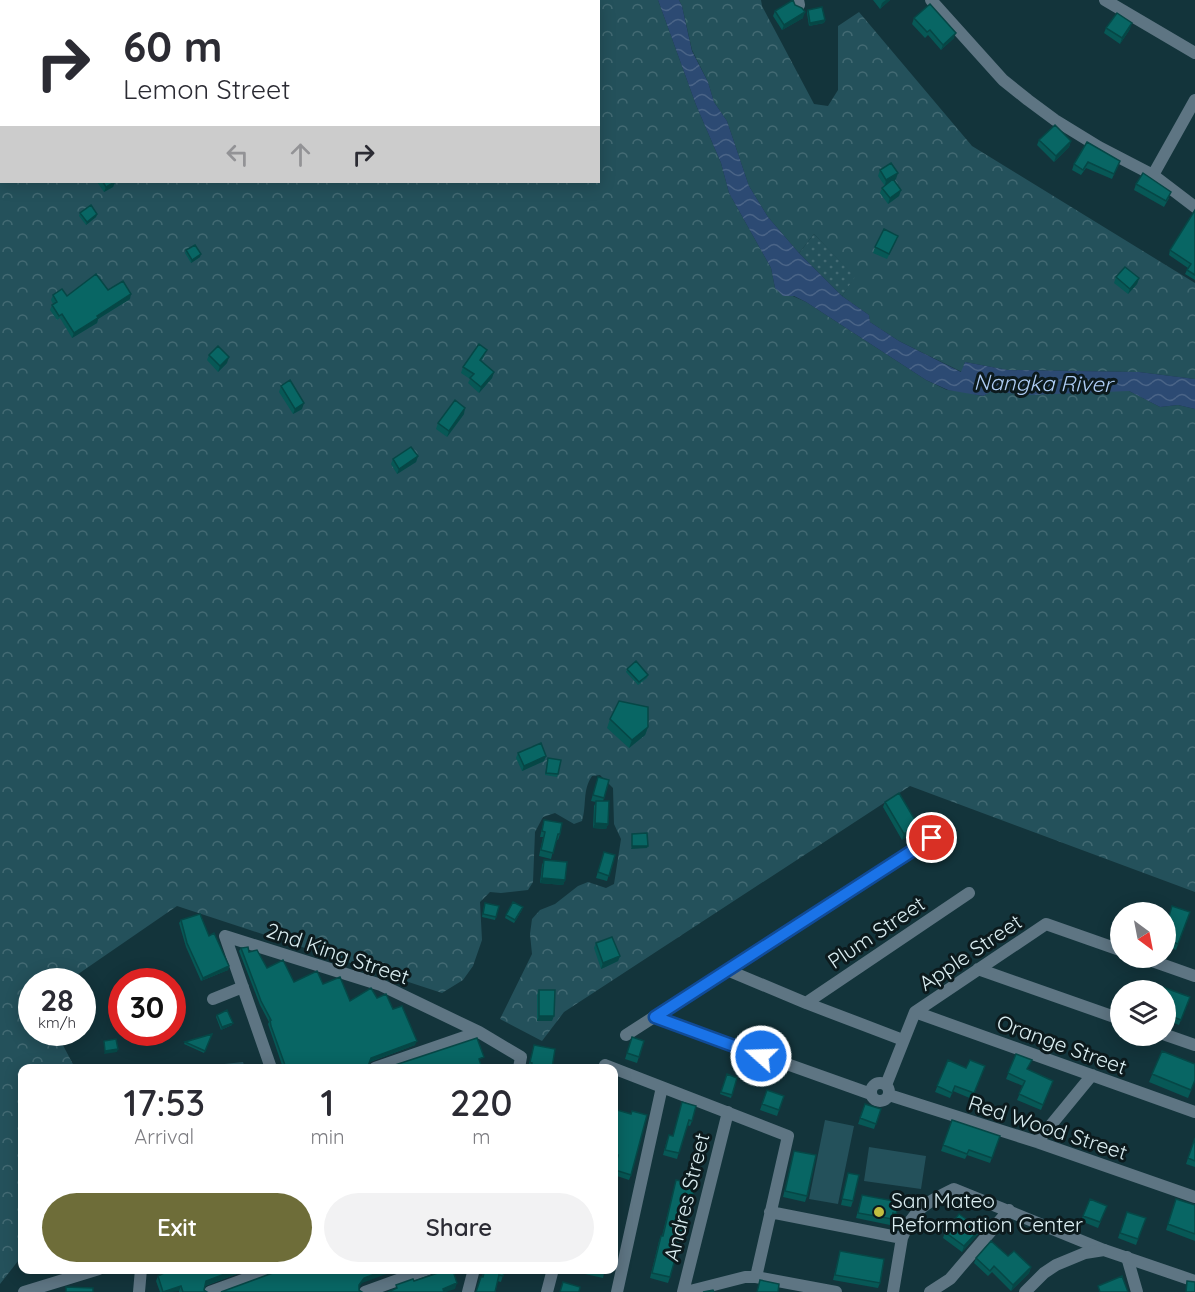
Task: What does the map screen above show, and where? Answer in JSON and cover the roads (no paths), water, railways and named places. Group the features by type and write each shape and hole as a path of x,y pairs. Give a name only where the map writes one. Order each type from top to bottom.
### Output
{"street":[{"path":"930,0 1003,80 1028,100 1099,147 1153,175 1195,207"},
{"path":"1105,0 1195,53"},
{"path":"1153,175 1195,100"},
{"path":"626,1035 932,838"},
{"name":"Plum Street","path":"806,1003 969,892"},
{"name":"Apple Street","path":"887,1090 903,1040 915,1012 1046,924 1110,946"},
{"name":"2nd King Street","path":"243,987 225,936 381,985 479,1032 521,1057 520,1064"},
{"path":"1172,968 1195,976"},
{"path":"978,969 1110,1015"},
{"path":"727,970 903,1040"},
{"path":"213,999 243,987 270,1064"},
{"name":"Orange Street","path":"915,1012 1195,1112"},
{"path":"655,1017 871,1094 877,1084 887,1090"},
{"path":"387,1064 479,1032"},
{"path":"1176,1038 1195,1045"},
{"path":"618,1071 788,1136 756,1277"},
{"path":"1037,1142 1092,1075"},
{"path":"617,1292 662,1087"},
{"name":"Red Wood Street","path":"887,1090 1195,1197"},
{"name":"Andres Street","path":"685,1292 728,1112"},
{"path":"893,1292 902,1238 910,1220 922,1206 954,1189 1104,1250 1195,1281"},
{"path":"930,1292 950,1279 1009,1210"},
{"path":"770,1212 902,1238"},
{"path":"1025,1292 1056,1265 1085,1253 1104,1250"},
{"path":"1127,1257 1137,1292"},
{"path":"24,1292 83,1274"},
{"path":"139,1292 141,1274"},
{"path":"210,1292 259,1274"},
{"path":"365,1292 414,1274"},
{"path":"468,1292 473,1274"},
{"path":"547,1292 552,1274"},
{"path":"685,1292 745,1277 836,1292"}],"water":[{"name":"Nangka River","path":"658,0 679,0 692,51 708,82 714,102 727,121 749,186 768,217 799,253 842,296 869,315 870,322 899,341 961,372 965,362 1008,370 1139,372 1195,379 1195,409 1178,405 1160,407 1129,391 1028,395 992,391 983,396 948,390 926,380 806,302 794,296 783,296 775,288 771,268 729,193 721,163 696,105"}],"place":[{"name":"San Mateo Reformation Center","path":"879,1212"}]}
